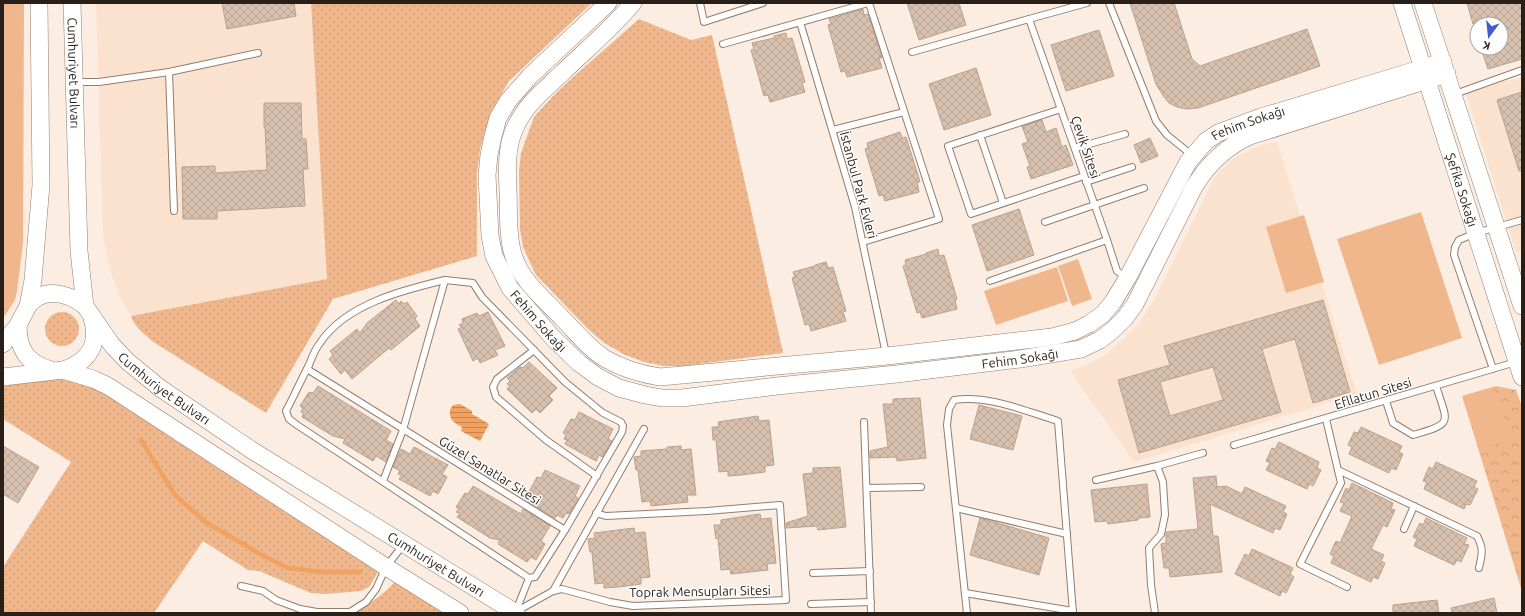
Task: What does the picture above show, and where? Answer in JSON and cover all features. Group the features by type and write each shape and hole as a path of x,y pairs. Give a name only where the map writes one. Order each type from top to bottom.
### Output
{"street":[{"path":"3,344 18,325 28,306 33,280 41,185 40,3"},
{"name":"Cumhuriyet Bulvarı","path":"72,3 79,251 88,311 112,345 127,361 160,388 253,451 515,613"},
{"name":"Fehim Sokağı","path":"608,3 530,76 508,101 498,118 489,155 487,175 490,236 494,256 510,288 553,338 579,363 598,376 620,388 644,395 662,398 682,398 777,386 890,375 1020,359 1081,349 1100,340 1125,318 1135,304 1197,183 1214,160 1225,150 1236,142 1250,136 1425,74"},
{"name":"Fehim Sokağı","path":"633,3 614,25 531,102 515,128 509,144 508,176 511,240 515,260 528,281 589,346 606,359 642,374 660,377 887,356 1052,337 1075,331 1089,324 1103,314 1113,302 1128,277 1188,162 1206,141 1218,133 1261,117 1445,68"},
{"name":"Şefika Sokağı","path":"1402,3 1520,369"},
{"name":"Şefika Sokağı","path":"1423,3 1522,306"},
{"path":"1128,277 1144,285"},
{"path":"3,377 75,367 84,360 91,350 95,339 95,327 88,311 76,298 64,294 52,294 40,297 28,306"},
{"path":"18,325 18,337 22,349 29,360 40,367 58,370"},
{"path":"887,356 890,375"},
{"name":"Cumhuriyet Bulvarı","path":"58,370 93,379 108,386 386,567 460,613"}],"lane":[{"path":"700,3 704,22 763,3"},
{"path":"723,44 869,3 939,219 863,242"},
{"path":"912,52 1087,3"},
{"path":"1109,3 1156,121 1167,135 1193,156"},
{"name":"Çevik Sitesi","path":"1029,19 1117,271 1128,277"},
{"name":"İstanbul Park Evleri","path":"800,22 856,207 887,356"},
{"path":"75,82 99,82 169,72 258,53"},
{"path":"1453,95 1522,70"},
{"path":"169,72 174,210"},
{"path":"1061,109 948,146 971,214 1084,176"},
{"path":"833,130 904,112"},
{"path":"1075,148 1125,134"},
{"path":"980,136 1003,203"},
{"path":"1086,182 1132,167"},
{"path":"1045,222 1144,188"},
{"path":"1493,369 1454,255 1455,247 1459,240 1476,233 1522,220"},
{"path":"990,281 1107,240"},
{"path":"383,481 403,430 445,280"},
{"path":"445,280 473,283 482,297 565,382 603,413 621,422 622,432 565,530 535,577 529,578 289,419 286,411 320,343 328,333 353,312 398,291 445,280"},
{"path":"534,350 497,379 493,387 496,397 546,440 597,476"},
{"name":"Güzel Sanatlar Sitesi","path":"307,369 565,530"},
{"name":"Efllatun Sitesi","path":"1234,445 1493,369 1520,369"},
{"path":"1386,401 1393,423 1413,435 1438,428 1444,422 1446,416 1436,386"},
{"path":"965,592 1073,612 1058,421 994,402 977,399 954,400 949,409 947,425 967,613"},
{"path":"1326,418 1341,483 1300,564 1347,587"},
{"path":"864,422 871,613"},
{"path":"515,613 553,590 644,428"},
{"path":"1096,480 1157,466 1203,453"},
{"path":"1155,613 1151,585 1149,548 1161,534 1165,515 1163,482 1157,466"},
{"path":"1338,470 1477,536 1481,543 1482,551 1479,568"},
{"path":"867,488 921,487"},
{"name":"Toprak Mensupları Sitesi","path":"553,590 562,589 610,602 633,606 786,600 780,505 707,512 614,516 606,516 596,513"},
{"path":"1404,529 1414,506"},
{"path":"956,508 1067,534"},
{"path":"241,586 262,591 276,600 300,609 317,612 350,612 370,598 376,589 386,567 404,544"},
{"path":"813,573 870,571"},
{"path":"515,613 529,578"},
{"path":"811,604 871,602"}],"shaded area":[{"path":"96,3 311,3 328,279 131,316 120,298 110,270 103,236"},
{"path":"1522,77 1522,251 1516,252 1465,91"},
{"path":"1277,142 1357,394 1134,462 1070,371 1090,363 1108,353 1138,325 1154,300 1216,175 1235,157 1261,145"},
{"path":"460,404 472,411 472,414 489,424 480,441 461,431 462,427 451,419 450,410 453,405"}],"green space":[{"path":"3,3 24,3 23,243 15,300 3,318"},
{"path":"311,3 592,3 509,81 490,114 480,150 477,172 477,256 333,299 266,413 152,341 137,327 131,316 327,279"},
{"path":"639,19 691,40 712,35 783,353 683,366 664,366 644,362 623,354 603,342 588,329 536,275 523,247 520,229 519,171 521,153 534,117 571,79"},
{"path":"1421,212 1462,338 1379,365 1337,239"},
{"path":"1304,215 1324,282 1286,293 1266,227"},
{"path":"1078,259 1092,299 1072,306 1058,266"},
{"path":"1057,267 1068,301 996,325 984,291"},
{"path":"59,312 65,312 69,313 76,319 79,329 78,336 72,343 65,346 59,346 55,345 48,339 45,332 45,326 46,322 52,315"},
{"path":"39,377 75,379 99,388 379,567 377,574 369,587 361,591 325,594 311,593 259,571 248,570 203,541 154,613 3,613 3,567 71,462 3,419 3,382"},
{"path":"1496,386 1516,390 1522,407 1522,591 1462,396"},
{"path":"1494,389 1511,440 1480,449 1463,399"},
{"path":"403,573 467,613 316,613 344,610 365,605 382,594"}],"building":[{"path":"222,3 294,3 296,16 227,29"},
{"path":"907,3 959,3 966,25 919,40"},
{"path":"1130,3 1174,3 1192,59 1200,66 1307,29 1320,66 1198,108 1186,109 1177,107 1169,103 1156,84"},
{"path":"1467,3 1522,3 1522,59 1488,69 1484,56 1509,56 1509,16 1471,16"},
{"path":"863,9 864,15 868,14 876,38 882,58 879,58 882,68 847,77 845,71 841,72 828,25 831,24 829,19"},
{"path":"1099,30 1114,76 1066,91 1051,45"},
{"path":"786,33 787,39 792,38 805,82 802,83 805,92 770,102 768,95 764,96 751,50 754,49 752,43 774,38 774,36"},
{"path":"976,68 991,115 944,130 929,84"},
{"path":"1522,92 1522,171 1519,171 1497,100"},
{"path":"264,103 301,103 302,139 306,139 308,169 303,169 305,206 217,211 217,219 183,219 182,167 215,166 215,173 267,170"},
{"path":"1042,120 1046,132 1056,128 1062,147 1066,145 1073,165 1031,179 1027,167 1030,166 1022,144 1028,142 1022,126"},
{"path":"900,132 902,138 906,137 920,182 917,182 919,192 885,201 883,195 879,196 865,149 868,148 867,143"},
{"path":"1150,138 1158,156 1141,163 1134,145"},
{"path":"1019,209 1034,255 987,271 972,225"},
{"path":"938,249 939,256 944,255 957,299 955,300 957,309 922,318 920,312 917,313 903,266 906,265 905,260"},
{"path":"826,262 828,268 833,267 846,311 843,312 846,321 811,331 809,324 805,325 792,278 795,277 793,272"},
{"path":"396,300 399,304 401,301 404,304 407,302 417,316 415,319 420,326 391,350 389,348 352,379 345,370 341,374 329,359 333,355 330,351 357,329 360,333 367,323"},
{"path":"1323,300 1350,392 1313,403 1295,339 1262,349 1281,412 1139,453 1118,380 1170,365 1164,346","holes":["1213,367 1223,400 1170,416 1160,382"]},
{"path":"488,312 505,346 495,350 498,355 480,363 478,358 473,361 458,329 462,327 459,325 463,323 462,319 477,313 479,316"},
{"path":"529,362 557,388 549,396 553,400 540,413 536,409 532,413 507,389 510,386 507,384 510,381 507,378 520,367 523,368"},
{"path":"318,386 391,431 386,440 393,444 386,462 376,456 373,461 343,443 345,439 333,436 302,417 304,413 301,412 303,408 300,406 309,392 313,393"},
{"path":"920,398 926,458 897,461 896,457 870,458 870,451 888,447 883,404 893,404 893,399"},
{"path":"979,405 1022,416 1013,450 970,439"},
{"path":"579,412 613,429 608,439 612,441 602,457 599,455 596,461 565,444 567,440 564,439 566,435 563,433 571,419 575,420"},
{"path":"758,416 759,421 769,420 774,465 765,466 765,472 728,476 728,471 719,472 716,440 713,440 712,427 719,427 718,422"},
{"path":"1361,427 1402,446 1399,452 1403,454 1396,470 1391,468 1389,473 1349,454 1352,447 1348,445 1354,432 1358,433"},
{"path":"1279,442 1319,462 1317,468 1321,470 1313,486 1309,484 1307,489 1266,470 1270,463 1266,461 1272,448 1275,449"},
{"path":"3,446 39,467 18,503 3,494"},
{"path":"681,446 681,450 691,449 696,495 687,495 688,502 651,506 650,501 642,502 638,470 636,470 634,457 641,456 641,451 667,449 667,447"},
{"path":"414,447 448,465 442,474 447,477 438,494 433,491 430,496 399,479 402,475 398,474 400,471 393,467 401,449 410,454"},
{"path":"1436,462 1477,481 1474,487 1478,489 1470,505 1466,504 1464,509 1424,489 1427,482 1423,481 1429,467 1433,469"},
{"path":"840,467 846,527 818,530 817,526 786,528 786,523 808,516 803,474 813,473 813,468"},
{"path":"545,470 580,486 575,496 578,498 569,514 566,513 563,518 557,515 555,518 528,502 533,493 529,492 537,477 541,478"},
{"path":"1216,476 1217,487 1226,486 1242,494 1245,487 1286,506 1283,512 1287,514 1280,530 1275,528 1273,533 1210,504 1213,536 1218,536 1222,572 1170,577 1169,568 1164,568 1161,544 1166,543 1166,532 1198,529 1193,478"},
{"path":"1352,483 1393,503 1391,509 1395,510 1387,527 1383,525 1371,549 1384,555 1381,561 1385,563 1378,579 1373,577 1371,582 1331,563 1334,556 1330,554 1336,541 1340,543 1352,516 1340,511 1344,503 1340,502 1346,488 1349,490"},
{"path":"1147,484 1150,517 1108,524 1107,521 1095,522 1091,490"},
{"path":"473,486 521,514 523,509 550,526 541,541 545,544 536,560 531,557 527,562 498,544 500,540 490,538 457,517 460,513 456,512 459,509 456,507 465,493 468,494"},
{"path":"760,514 761,519 771,518 776,563 767,564 768,570 731,574 730,569 721,570 718,538 716,539 714,525 721,525 721,520"},
{"path":"980,518 1049,538 1039,575 970,555"},
{"path":"1426,518 1467,538 1464,544 1469,545 1461,562 1457,560 1454,565 1414,546 1417,539 1413,537 1420,523 1423,525"},
{"path":"634,528 635,533 645,532 650,577 641,578 641,584 618,587 604,588 604,583 595,584 592,552 590,552 588,539 595,538 594,533"},
{"path":"1252,549 1293,568 1290,574 1294,577 1286,593 1282,591 1280,596 1235,574 1245,554 1249,556"},
{"path":"1494,598 1497,613 1452,613 1451,608"},
{"path":"1437,600 1439,613 1393,613 1393,605"}],"waterway":[{"path":"141,440 175,495 204,521 260,554 288,568 323,572 360,572"}]}
